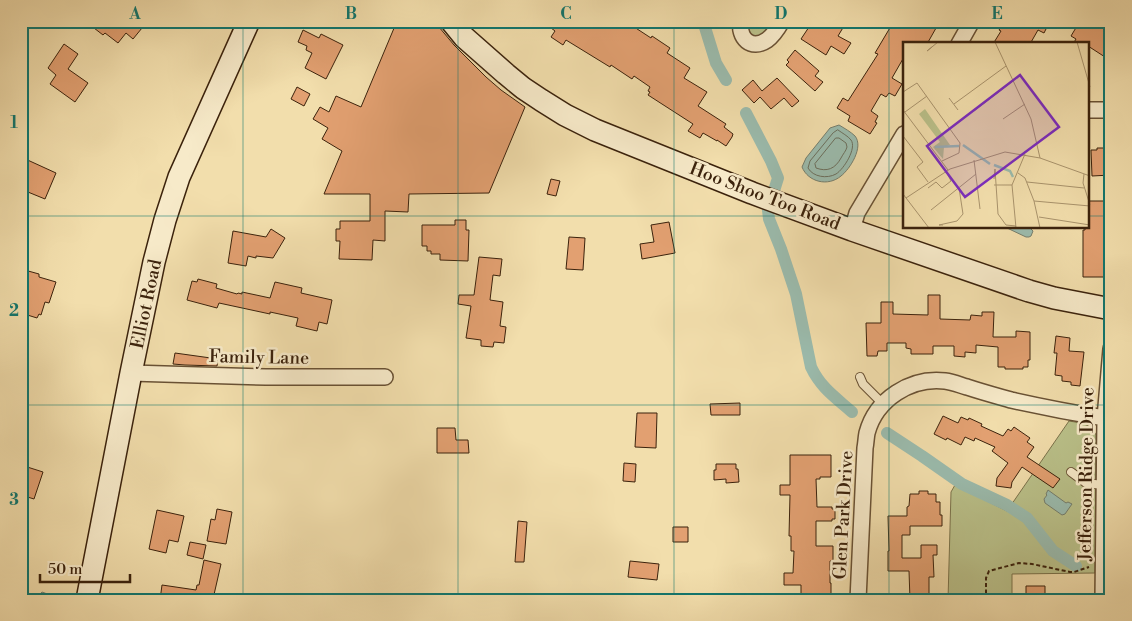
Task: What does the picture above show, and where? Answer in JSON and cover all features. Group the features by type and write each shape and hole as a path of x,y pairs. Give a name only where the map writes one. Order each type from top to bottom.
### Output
{"street":[{"name":"Elliot Road","path":"87,600 131,373 154,262 165,220 179,177 249,21"},
{"name":"Hoo Shoo Too Road","path":"452,21 464,37 506,74 541,100 595,130 852,230 1029,291 1111,309"},
{"path":"741,21 740,29 744,38 754,44 766,41 772,36 782,21"},
{"path":"959,42 972,21"},
{"path":"1090,110 1111,110"},
{"path":"852,230 857,213 903,136"},
{"name":"Jefferson Ridge Drive","path":"1103,600 1105,418 1111,349"},
{"name":"Family Lane","path":"131,373 266,377 386,377"},
{"path":"883,404 901,389 912,384 927,380 946,381 1046,408 1105,418"},
{"name":"Glen Park Drive","path":"858,600 865,448 867,433 874,416 883,404"}],"lane":[{"path":"860,377 863,384 883,404"},
{"path":"1071,472 1086,484 1103,485"}],"path":[{"path":"986,600 986,578 989,571 1019,564 1032,564 1070,572 1092,566"}],"green space":[{"path":"748,21 773,21 765,33 755,36 747,31"},
{"path":"1069,421 1088,426 1096,435 1095,573 1012,574 1012,600 948,600 951,492 955,485 1007,511"}],"water":[{"path":"839,125 855,136 858,146 855,158 845,173 836,179 825,182 814,179 802,167 806,158 830,128"},
{"path":"1009,229 1031,229 1033,231 1031,236 1026,237"},
{"path":"1048,490 1066,503 1072,504 1065,514 1062,515 1045,503 1044,499"},
{"path":"42,592 50,595 54,600 34,600"}],"building":[{"path":"99,21 133,21 142,28 133,39 126,33 118,43 105,33 103,35 94,28"},
{"path":"397,21 434,21 454,45 486,77 525,107 489,193 409,194 408,212 385,211 385,241 373,240 372,260 339,259 340,241 336,241 336,229 340,229 340,221 370,221 370,194 324,194 342,151 322,139 328,128 313,119 320,107 329,112 336,96 361,107"},
{"path":"542,21 625,21 651,38 652,36 670,48 667,53 690,68 684,78 707,92 698,106 726,124 724,127 733,134 732,137 726,146 703,133 700,138 688,131 693,124 648,95 650,87 634,76 632,79 611,65 610,67 566,40 563,45 551,37 555,31"},
{"path":"813,21 847,21 838,36 851,43 844,54 831,46 826,55 801,39"},
{"path":"894,21 940,21 928,42 903,42 903,59 892,78 902,84 895,96 889,93 886,97 881,94 871,111 878,116 875,122 877,123 870,134 848,121 850,116 837,108 843,98 848,101 878,54 875,53"},
{"path":"1005,21 1050,21 1044,33 1038,30 1031,42 994,42 1001,31 999,30"},
{"path":"1080,21 1111,21 1111,47 1105,57 1090,47 1090,42 1074,42 1076,39 1071,36"},
{"path":"303,30 319,38 321,34 343,45 326,79 305,68 312,53 306,50 307,46 298,42"},
{"path":"64,44 78,54 68,69 88,83 75,102 50,84 56,75 48,68"},
{"path":"795,50 819,71 815,76 823,82 815,91 786,65 789,62 787,60"},
{"path":"777,78 799,101 792,107 784,98 771,109 760,97 754,103 742,90 753,80 762,91"},
{"path":"297,87 310,94 304,106 291,99"},
{"path":"1097,148 1111,148 1111,175 1092,176 1091,150 1097,150"},
{"path":"21,157 56,173 45,199 23,190 28,177 21,174"},
{"path":"551,179 560,181 556,196 547,194"},
{"path":"1090,201 1111,201 1111,277 1083,277 1083,230 1090,229"},
{"path":"455,220 466,220 466,230 469,230 468,261 440,260 440,254 431,254 431,251 427,251 427,246 422,246 422,225 455,225"},
{"path":"669,222 675,253 642,259 640,244 654,242 651,225"},
{"path":"271,229 285,238 273,258 248,256 246,266 228,263 233,231 266,237"},
{"path":"569,237 585,238 583,270 566,269"},
{"path":"479,257 502,259 500,276 493,275 490,300 503,302 500,326 506,327 504,343 494,342 493,347 481,346 481,340 466,338 471,306 458,304 459,295 474,295"},
{"path":"21,269 39,274 39,277 56,282 49,303 45,302 41,315 39,314 37,318 21,313 21,293 24,285 21,284"},
{"path":"198,279 217,284 216,288 237,294 242,294 242,292 270,298 275,282 302,288 301,293 332,300 327,324 319,322 317,331 296,326 298,318 219,303 217,308 187,300 192,281 197,282"},
{"path":"928,295 940,295 940,319 970,320 971,315 982,316 982,312 994,312 993,337 1016,337 1016,331 1030,332 1030,360 1028,360 1028,367 1023,367 1023,369 1005,369 1005,367 998,367 998,347 976,345 976,353 965,352 965,357 954,356 954,346 933,346 933,354 911,354 911,349 906,348 906,343 887,343 887,351 878,351 877,356 867,356 866,323 881,323 881,302 893,302 893,314 928,315"},
{"path":"1056,336 1070,338 1069,351 1084,352 1080,386 1071,385 1071,382 1062,381 1062,376 1055,375 1057,353 1054,353"},
{"path":"175,353 218,359 217,366 173,364"},
{"path":"740,403 740,415 711,415 710,404"},
{"path":"637,413 657,413 656,448 635,447"},
{"path":"943,416 958,423 961,417 968,420 969,418 1003,436 1008,429 1011,431 1014,427 1030,438 1027,442 1034,447 1027,457 1060,479 1053,488 1022,467 1012,482 1011,488 996,486 997,478 1008,463 992,451 995,447 975,438 974,441 965,437 961,445 934,434"},
{"path":"437,428 455,428 456,440 468,440 469,453 437,453"},
{"path":"790,455 831,455 831,477 816,479 817,507 832,507 832,509 835,509 835,519 832,519 832,521 816,521 816,546 833,546 833,561 830,561 831,600 801,600 801,585 784,585 784,573 793,573 794,551 791,551 791,536 789,536 790,495 780,495 780,485 790,485"},
{"path":"624,463 636,464 635,482 623,481"},
{"path":"716,464 736,464 739,482 726,483 726,479 714,480"},
{"path":"21,465 43,472 34,499 21,495"},
{"path":"919,491 928,491 928,494 936,494 936,502 940,502 942,526 910,526 910,535 902,535 902,558 921,558 921,545 937,545 937,555 933,555 934,577 929,577 929,600 910,600 909,571 888,571 888,516 907,516 910,494 919,494"},
{"path":"217,509 232,512 226,544 207,541 211,519 215,520"},
{"path":"157,510 184,516 178,542 169,540 166,553 149,549"},
{"path":"518,521 527,522 524,562 515,562"},
{"path":"673,527 688,527 688,542 673,542"},
{"path":"190,542 206,545 203,559 187,555"},
{"path":"204,560 221,564 213,599 160,600 162,585 196,590 197,585 199,585"},
{"path":"630,561 659,564 657,580 628,577"},
{"path":"1026,586 1045,586 1045,600 1026,600"}],"waterway":[{"path":"703,21 716,63 726,80"},
{"path":"746,113 778,178 768,210 769,219 796,294 811,367 824,387 852,412"},
{"path":"887,433 962,484 1007,505 1027,518 1053,551 1076,566"}]}
